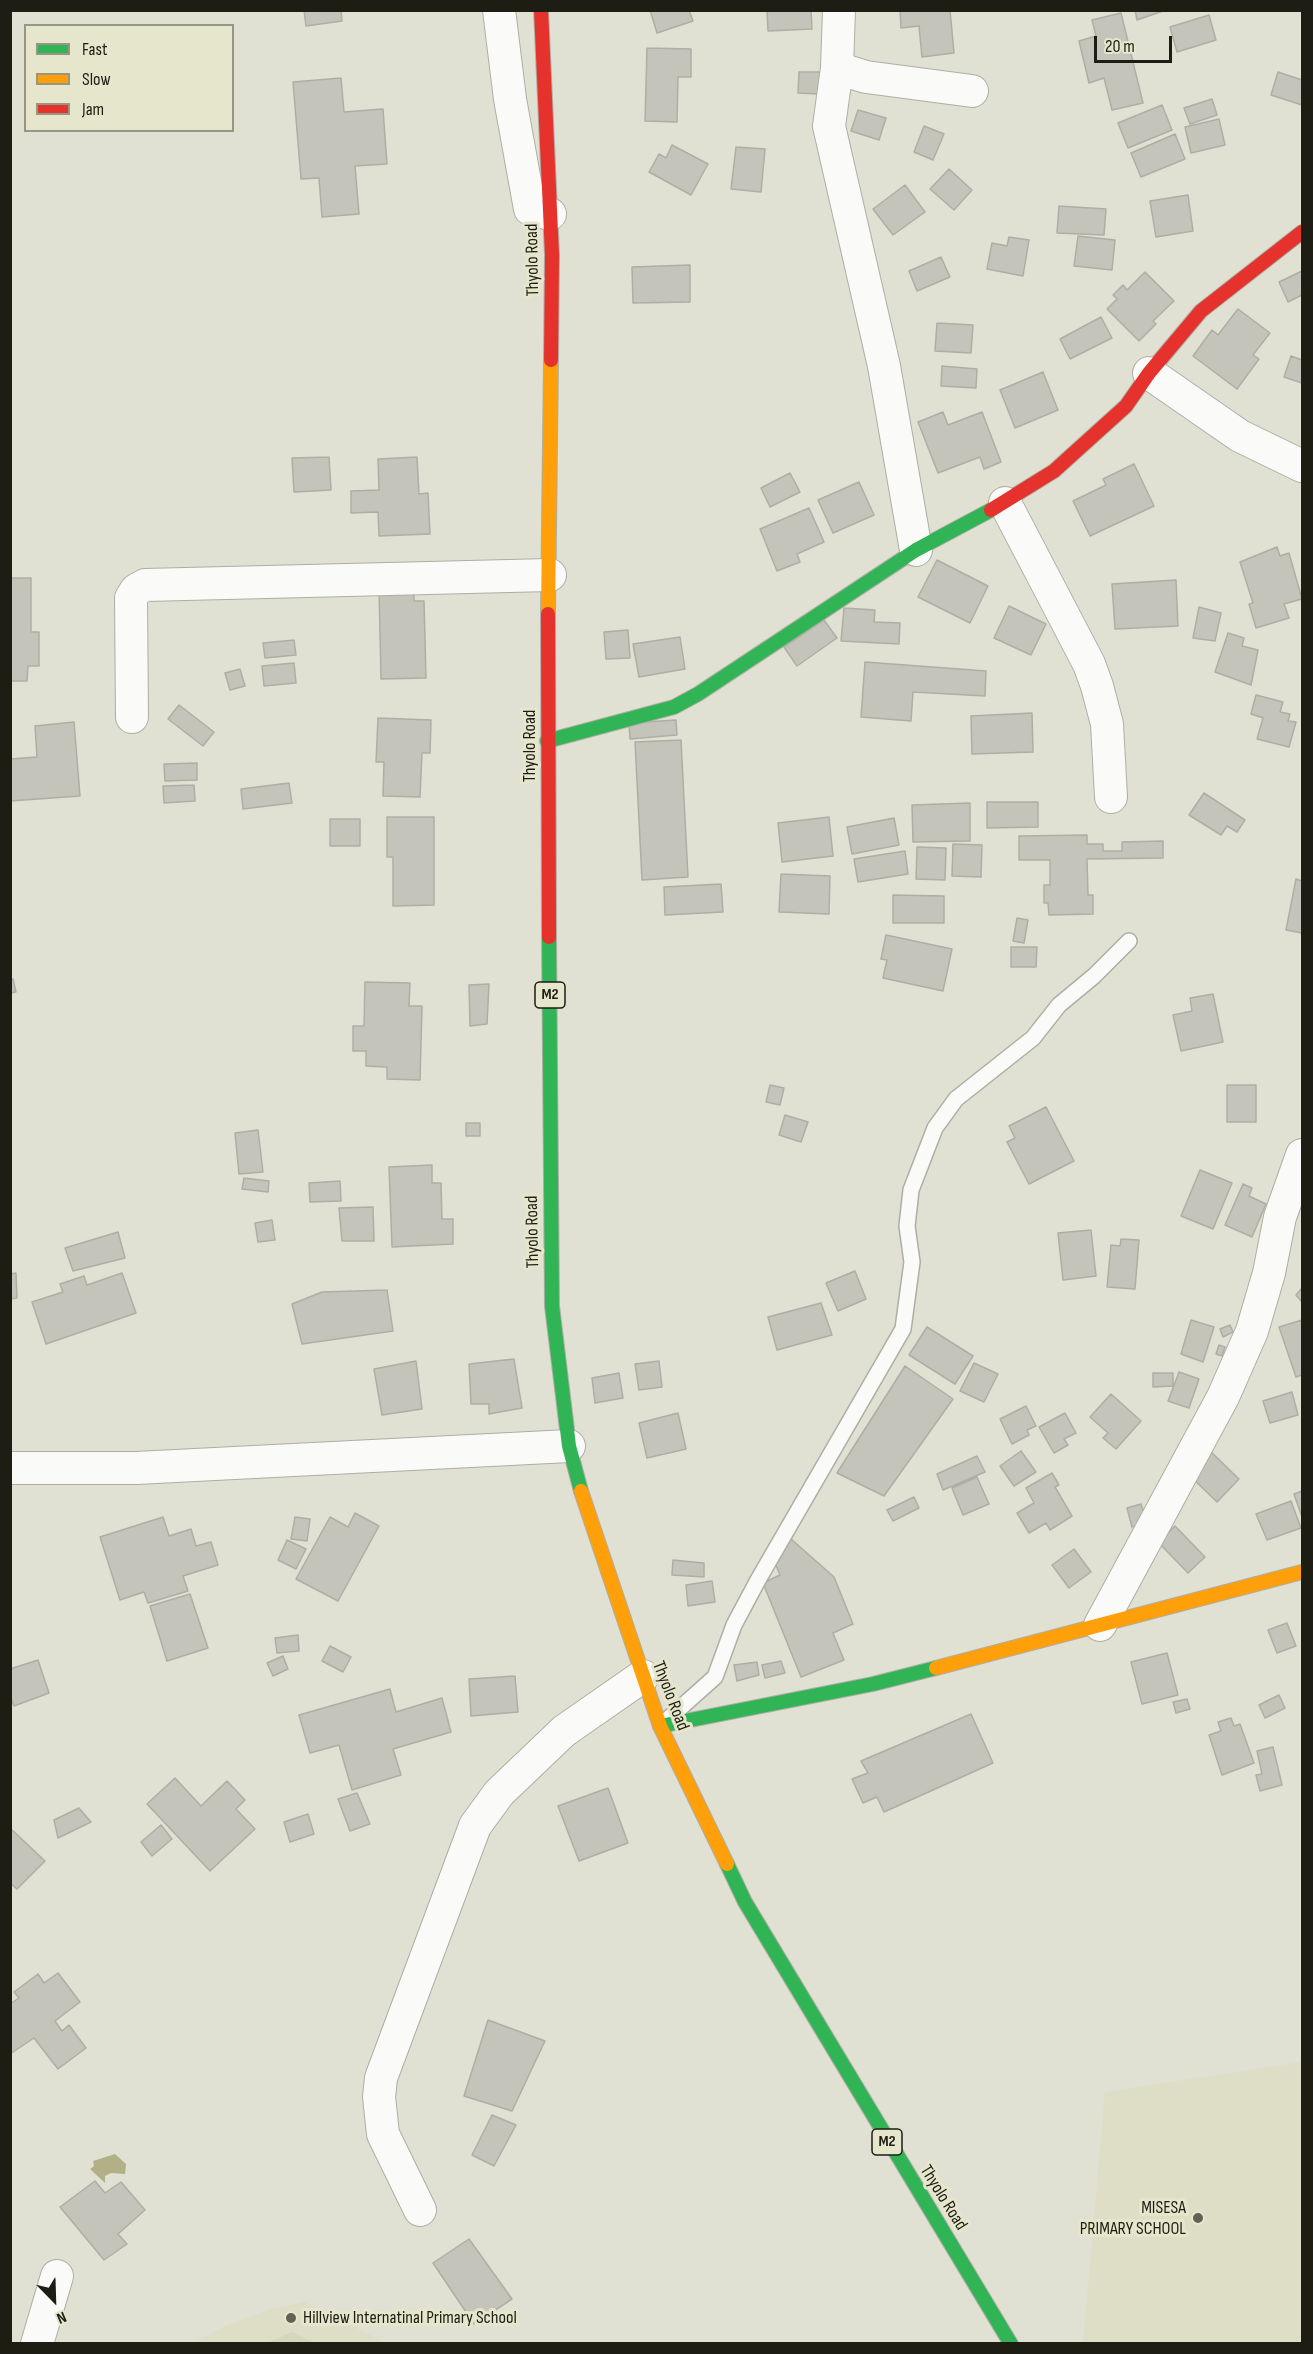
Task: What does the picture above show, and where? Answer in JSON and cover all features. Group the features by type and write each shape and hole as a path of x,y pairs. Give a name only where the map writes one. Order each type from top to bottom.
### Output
{"main road":[{"name":"Thyolo Road","path":"541,10 550,214 550,574 547,741 552,1306 569,1446 581,1492 660,1726 765,1940 1011,2343"},
{"path":"547,741 674,707 698,694 916,550 1005,503 1054,471 1126,406 1149,373 1201,311 1302,232"},
{"path":"660,1726 873,1684 1302,1572"}],"street":[{"path":"499,10 510,99 530,209 550,214"},
{"path":"839,10 837,68 829,126 884,366 916,550"},
{"path":"837,68 866,77 972,91"},
{"path":"1149,373 1240,436 1302,466"},
{"path":"1005,503 1089,664 1098,686 1107,724 1111,797"},
{"path":"132,717 131,598 136,590 145,585 550,574"},
{"path":"1100,1625 1223,1397 1252,1331 1269,1273 1280,1217 1302,1155"},
{"path":"10,1468 136,1468 569,1446"},
{"path":"420,2210 383,2134 379,2097 381,2078 475,1826 499,1793 564,1731 643,1676"},
{"path":"37,2343 57,2276"}],"lane":[{"path":"660,1726 715,1677 734,1625 753,1589 903,1329 912,1262 907,1226 911,1190 934,1128 956,1099 1033,1038 1059,1005 1094,976 1129,940"}],"shaded area":[{"name":"MISESA PRIMARY SCHOOL","path":"1302,2062 1302,2343 1083,2343 1105,2092"},
{"path":"115,2154 126,2164 125,2174 111,2173 105,2176 105,2183 90,2169 94,2166 93,2161"},
{"name":"Hillview Internatinal Primary School","path":"304,2302 386,2343 193,2344 223,2327 271,2309"},
{"path":"292,2332 314,2343 267,2343"}],"building":[{"path":"304,10 341,10 342,21 306,26"},
{"path":"650,10 689,10 693,21 657,33"},
{"path":"767,10 811,10 812,29 768,31"},
{"path":"900,10 950,10 954,53 922,57 919,26 901,28"},
{"path":"1135,10 1166,10 1137,20"},
{"path":"1121,13 1143,103 1112,110 1104,78 1089,83 1079,41 1096,36 1092,20"},
{"path":"1209,15 1216,40 1177,52 1170,27"},
{"path":"647,48 691,49 691,77 678,77 677,122 645,121"},
{"path":"799,72 821,72 820,94 798,93"},
{"path":"1278,72 1302,80 1302,105 1271,95"},
{"path":"341,78 344,112 383,109 387,164 355,166 359,214 322,217 319,178 301,179 293,82"},
{"path":"1212,99 1217,115 1190,124 1184,108"},
{"path":"1162,105 1172,130 1128,148 1118,123"},
{"path":"858,110 886,118 879,140 851,131"},
{"path":"1219,119 1225,145 1191,153 1185,127"},
{"path":"924,126 944,134 933,160 914,152"},
{"path":"1175,134 1185,159 1141,177 1131,153"},
{"path":"672,145 708,164 691,195 649,172 659,154 666,158"},
{"path":"736,147 765,149 761,192 731,189"},
{"path":"949,169 972,190 954,210 930,189"},
{"path":"905,185 925,212 893,235 873,209"},
{"path":"1188,195 1193,231 1156,237 1150,201"},
{"path":"1059,206 1106,209 1104,235 1057,233"},
{"path":"1078,236 1115,240 1112,270 1074,266"},
{"path":"1009,237 1029,240 1023,276 987,269 992,243 1007,246"},
{"path":"941,257 950,277 917,291 909,271"},
{"path":"690,265 690,302 633,303 632,267"},
{"path":"1302,271 1302,295 1288,302 1279,282"},
{"path":"1145,272 1174,301 1153,321 1156,324 1139,341 1107,309 1117,299 1113,295 1123,285 1127,290"},
{"path":"1238,309 1270,333 1253,355 1259,359 1237,389 1193,356 1212,330 1218,335"},
{"path":"1101,317 1112,338 1070,359 1060,339"},
{"path":"937,323 973,325 971,353 935,351"},
{"path":"1291,356 1302,360 1302,383 1284,377"},
{"path":"942,366 977,369 976,388 941,386"},
{"path":"1043,372 1058,410 1015,428 1000,390"},
{"path":"943,412 948,425 982,412 1001,462 984,469 980,457 938,473 918,422"},
{"path":"329,457 331,490 294,492 292,458"},
{"path":"417,457 419,494 428,493 430,534 379,536 378,512 351,513 351,491 379,490 378,459"},
{"path":"1134,464 1154,506 1090,536 1073,501 1106,485 1103,479"},
{"path":"790,473 800,492 770,507 761,488"},
{"path":"859,482 874,515 833,533 818,500"},
{"path":"809,508 824,542 797,554 800,562 777,571 760,529"},
{"path":"1277,547 1280,556 1289,553 1302,599 1284,604 1289,618 1256,628 1249,604 1253,603 1240,562"},
{"path":"937,560 988,586 970,623 918,597"},
{"path":"10,578 31,578 31,632 39,632 39,666 28,666 27,681 10,681"},
{"path":"1176,580 1178,626 1115,629 1112,584"},
{"path":"414,586 414,601 424,601 426,678 381,679 379,587"},
{"path":"1009,606 1046,624 1031,655 994,638"},
{"path":"1199,607 1221,613 1215,641 1193,638"},
{"path":"844,608 875,610 874,622 900,623 899,644 841,641"},
{"path":"824,620 837,638 797,666 784,647"},
{"path":"628,630 630,658 606,659 604,632"},
{"path":"1228,633 1244,638 1242,646 1258,650 1251,685 1215,672"},
{"path":"680,637 685,669 639,677 633,644"},
{"path":"294,640 296,655 265,658 263,643"},
{"path":"865,662 986,671 985,696 913,692 911,721 861,717"},
{"path":"294,663 296,683 264,686 262,666"},
{"path":"240,669 245,686 230,690 225,673"},
{"path":"1256,695 1283,702 1280,712 1290,714 1288,721 1296,722 1289,747 1257,739 1263,718 1251,714"},
{"path":"179,705 214,732 203,746 168,719"},
{"path":"1032,713 1033,752 972,754 971,716"},
{"path":"378,718 431,720 430,753 422,753 420,797 383,796 384,762 376,762"},
{"path":"676,720 677,735 630,739 629,723"},
{"path":"74,722 80,796 10,801 10,759 37,757 35,726"},
{"path":"681,740 688,877 642,880 635,742"},
{"path":"197,763 197,780 165,781 164,764"},
{"path":"289,783 292,803 243,809 241,789"},
{"path":"194,785 195,801 164,803 163,786"},
{"path":"1204,793 1245,820 1237,832 1227,826 1221,835 1189,815"},
{"path":"987,802 1038,802 1038,827 987,828"},
{"path":"970,803 970,841 913,842 912,805"},
{"path":"387,817 434,817 434,905 393,906 393,857 387,857"},
{"path":"829,817 833,856 782,862 778,823"},
{"path":"894,818 899,845 852,854 847,827"},
{"path":"330,819 360,819 360,846 330,846"},
{"path":"1087,835 1087,844 1103,844 1103,851 1122,851 1122,842 1163,841 1163,858 1087,859 1088,895 1093,895 1093,914 1049,915 1048,903 1044,903 1044,885 1050,885 1050,860 1019,860 1019,836"},
{"path":"953,844 982,845 981,877 952,876"},
{"path":"917,847 946,848 945,880 916,879"},
{"path":"905,851 908,874 858,882 854,859"},
{"path":"781,874 830,876 829,914 779,912"},
{"path":"1296,879 1302,881 1302,933 1286,930"},
{"path":"721,884 723,912 665,915 664,887"},
{"path":"893,895 944,896 944,923 893,923"},
{"path":"1017,918 1028,920 1024,943 1013,941"},
{"path":"886,935 952,949 943,991 883,978 887,960 881,959"},
{"path":"1011,947 1037,947 1036,967 1011,967"},
{"path":"10,979 13,979 16,992 10,993"},
{"path":"365,982 410,983 409,1006 422,1006 420,1080 387,1079 387,1067 366,1066 366,1051 353,1051 353,1026 364,1026"},
{"path":"489,984 487,1024 470,1026 469,985"},
{"path":"1213,994 1223,1042 1181,1051 1173,1015 1192,1011 1190,998"},
{"path":"770,1085 784,1088 780,1105 766,1102"},
{"path":"1227,1085 1256,1085 1256,1122 1227,1122"},
{"path":"1046,1107 1074,1161 1029,1184 1007,1142 1015,1138 1009,1126"},
{"path":"785,1115 808,1122 801,1142 779,1135"},
{"path":"466,1123 480,1123 480,1136 466,1136"},
{"path":"258,1130 263,1172 239,1174 235,1133"},
{"path":"432,1165 432,1183 441,1183 442,1219 453,1219 453,1244 392,1247 389,1167"},
{"path":"1200,1170 1232,1183 1213,1229 1181,1216"},
{"path":"244,1178 269,1181 268,1192 242,1189"},
{"path":"340,1181 341,1201 310,1202 309,1183"},
{"path":"1243,1184 1252,1188 1249,1196 1266,1204 1252,1237 1225,1225"},
{"path":"373,1207 374,1241 342,1241 339,1208"},
{"path":"272,1220 275,1240 258,1242 255,1223"},
{"path":"1091,1230 1096,1276 1063,1280 1058,1233"},
{"path":"118,1232 125,1258 73,1271 65,1248"},
{"path":"1121,1239 1139,1240 1135,1289 1107,1287 1111,1245 1120,1246"},
{"path":"855,1271 866,1299 838,1311 826,1283"},
{"path":"16,1273 17,1298 10,1299 10,1274"},
{"path":"122,1273 136,1313 46,1344 32,1302 63,1292 60,1284 84,1276 87,1285"},
{"path":"1302,1288 1302,1302 1296,1295"},
{"path":"387,1290 393,1331 302,1344 292,1304 322,1292"},
{"path":"821,1303 832,1335 777,1350 768,1317"},
{"path":"1191,1320 1214,1327 1203,1362 1181,1354"},
{"path":"1302,1320 1302,1375 1296,1377 1279,1327"},
{"path":"1230,1325 1233,1332 1223,1337 1220,1329"},
{"path":"927,1327 973,1356 955,1384 909,1355"},
{"path":"1219,1345 1225,1347 1222,1356 1216,1354"},
{"path":"514,1359 522,1408 489,1414 489,1404 471,1404 469,1364"},
{"path":"416,1361 422,1409 382,1415 374,1369"},
{"path":"659,1361 662,1387 639,1390 635,1364"},
{"path":"974,1363 998,1374 984,1402 960,1391"},
{"path":"905,1366 953,1399 884,1496 837,1473"},
{"path":"1179,1372 1199,1379 1189,1408 1168,1401"},
{"path":"619,1373 623,1398 595,1403 592,1378"},
{"path":"1153,1373 1173,1373 1173,1386 1153,1387"},
{"path":"1292,1392 1298,1415 1270,1423 1263,1401"},
{"path":"1111,1394 1141,1421 1116,1449 1103,1438 1108,1433 1090,1417"},
{"path":"1026,1406 1036,1426 1027,1430 1029,1435 1012,1444 1000,1419"},
{"path":"678,1413 686,1449 647,1458 639,1423"},
{"path":"1065,1413 1076,1433 1064,1439 1068,1445 1054,1453 1039,1427"},
{"path":"1206,1447 1239,1479 1217,1502 1188,1474"},
{"path":"1021,1451 1036,1472 1014,1486 1000,1466"},
{"path":"977,1456 985,1472 943,1490 937,1474"},
{"path":"1052,1473 1059,1485 1055,1487 1072,1516 1050,1530 1046,1523 1029,1533 1017,1513 1034,1503 1026,1488"},
{"path":"977,1477 989,1504 963,1515 952,1488"},
{"path":"1302,1491 1302,1517 1294,1494"},
{"path":"914,1497 919,1508 893,1521 887,1510"},
{"path":"1291,1501 1301,1528 1267,1540 1256,1514"},
{"path":"1141,1504 1147,1523 1132,1527 1127,1508"},
{"path":"355,1513 379,1526 338,1601 296,1579 330,1517 348,1527"},
{"path":"163,1517 169,1536 191,1529 196,1546 211,1542 218,1565 183,1576 188,1591 148,1603 144,1592 120,1600 100,1537"},
{"path":"295,1517 310,1519 307,1541 291,1539"},
{"path":"1175,1526 1205,1557 1188,1573 1158,1542"},
{"path":"791,1539 834,1577 853,1624 833,1633 844,1660 801,1677 763,1583 780,1575 775,1563"},
{"path":"287,1540 306,1549 296,1569 278,1560"},
{"path":"1074,1549 1091,1572 1069,1588 1052,1565"},
{"path":"673,1560 704,1563 704,1577 672,1575"},
{"path":"712,1581 715,1602 688,1606 686,1585"},
{"path":"190,1594 208,1648 167,1661 150,1606"},
{"path":"1287,1623 1296,1646 1277,1653 1268,1630"},
{"path":"298,1635 299,1651 277,1653 275,1638"},
{"path":"330,1646 351,1657 343,1672 322,1661"},
{"path":"1167,1653 1178,1695 1142,1704 1131,1662"},
{"path":"283,1656 288,1669 273,1676 267,1663"},
{"path":"38,1660 49,1693 14,1706 10,1696 10,1669"},
{"path":"781,1661 785,1673 765,1678 762,1665"},
{"path":"757,1662 759,1675 737,1681 734,1665"},
{"path":"515,1676 518,1712 471,1716 469,1679"},
{"path":"390,1689 396,1712 442,1698 451,1732 393,1749 401,1775 352,1790 339,1745 310,1753 299,1715"},
{"path":"1279,1695 1285,1708 1265,1718 1259,1705"},
{"path":"1187,1699 1190,1709 1176,1713 1173,1702"},
{"path":"971,1714 993,1763 884,1812 877,1797 863,1803 852,1779 868,1773 861,1761"},
{"path":"1231,1718 1234,1726 1240,1724 1254,1763 1222,1775 1209,1735 1221,1731 1218,1722"},
{"path":"1273,1747 1282,1785 1260,1791 1256,1775 1262,1774 1257,1751"},
{"path":"175,1778 201,1806 227,1781 245,1800 236,1809 255,1829 210,1871 147,1804"},
{"path":"608,1788 628,1843 579,1861 558,1806"},
{"path":"357,1793 370,1824 350,1831 338,1799"},
{"path":"79,1808 91,1822 58,1838 54,1820"},
{"path":"308,1814 314,1834 290,1842 284,1822"},
{"path":"161,1825 172,1839 152,1856 141,1842"},
{"path":"10,1828 45,1861 17,1889 10,1883"},
{"path":"58,1973 80,2002 55,2021 62,2031 69,2025 86,2048 58,2069 34,2038 10,2054 10,2004 19,1998 14,1992 38,1974 44,1983"},
{"path":"488,2020 545,2041 512,2111 464,2096"},
{"path":"492,2115 516,2125 494,2166 472,2155"},
{"path":"95,2181 105,2193 121,2182 145,2210 118,2234 127,2244 104,2260 60,2207"},
{"path":"469,2239 512,2299 474,2324 433,2263"}],"traffic: fast":[{"path":"547,741 674,707 698,694 916,550 991,510"},
{"path":"549,937 552,1306 569,1446 581,1491"},
{"path":"660,1726 873,1684 936,1668"},
{"path":"727,1864 745,1902 1011,2344"}],"traffic: slow":[{"path":"548,614 551,360"},
{"path":"581,1491 660,1726 727,1864"},
{"path":"936,1668 1302,1572"}],"traffic: jam":[{"path":"541,10 552,255 551,360"},
{"path":"991,510 1054,471 1126,406 1149,373 1201,311 1302,232"},
{"path":"548,614 549,937"}],"place":[{"name":"MISESA PRIMARY SCHOOL","path":"1198,2218"},
{"name":"Hillview Internatinal Primary School","path":"291,2318"}]}
